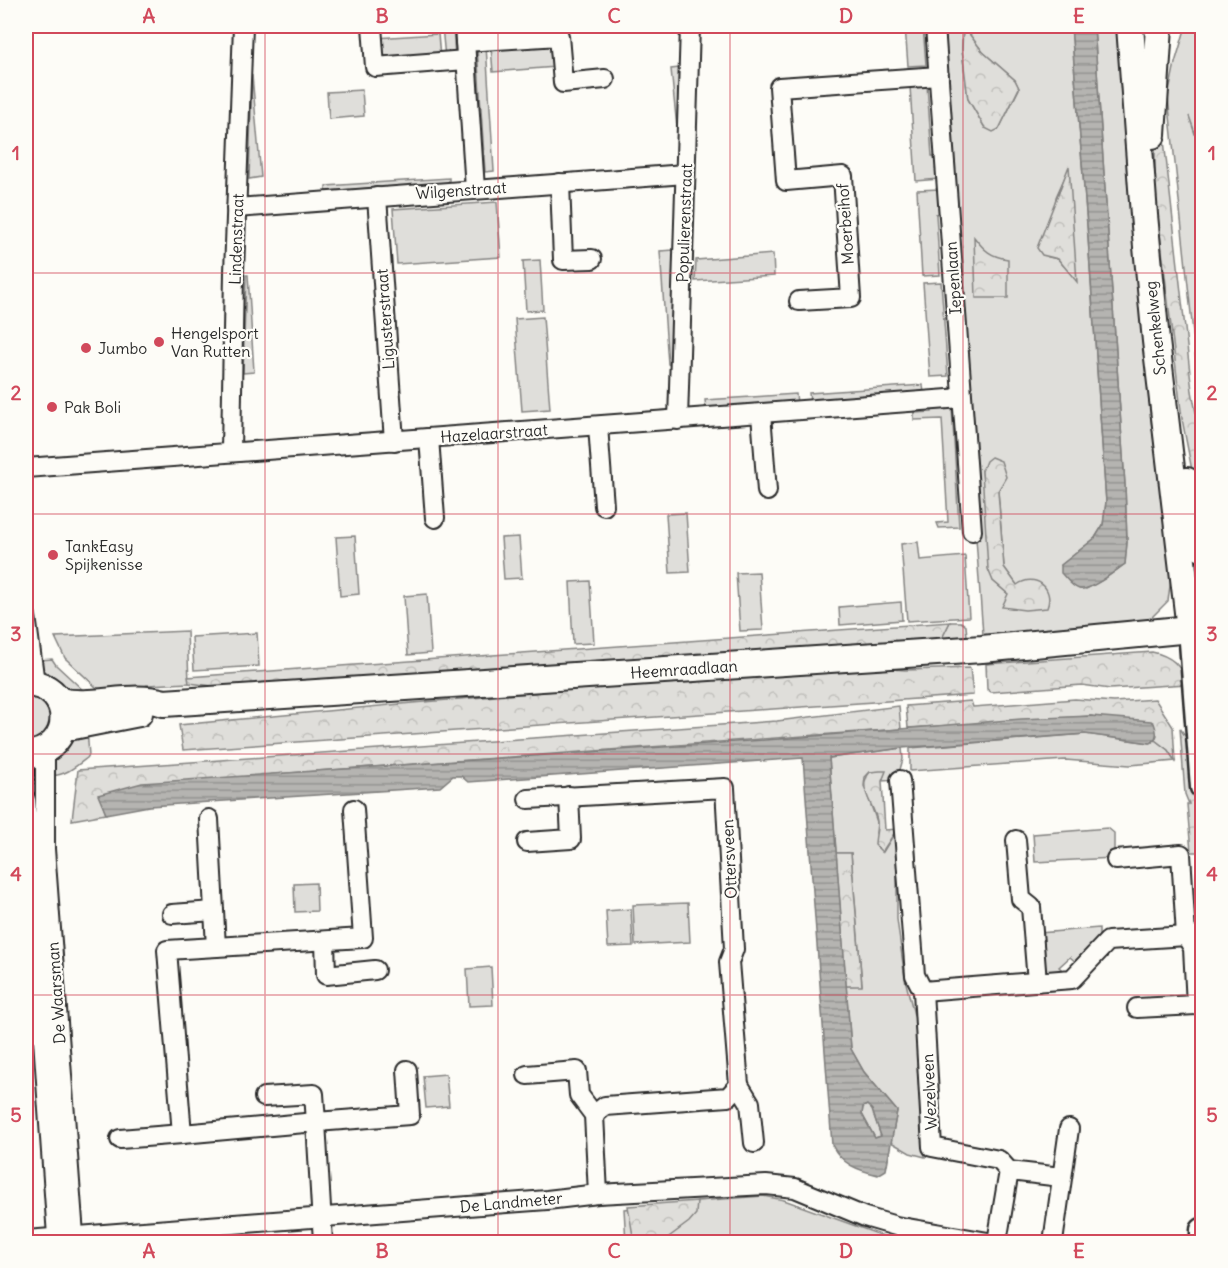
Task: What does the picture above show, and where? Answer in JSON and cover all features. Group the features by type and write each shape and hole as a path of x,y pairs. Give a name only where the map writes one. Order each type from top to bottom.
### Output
{"main road":[{"name":"Schenkelweg","path":"1130,26 1156,341 1199,629"},
{"name":"Schenkelweg","path":"1159,26 1151,157 1154,214 1185,475 1203,548"},
{"name":"Heemraadlaan","path":"59,701 88,703 150,699 164,703 982,649 1199,629"},
{"path":"30,683 52,693 62,709 63,728 53,745 35,753"},
{"name":"Heemraadlaan","path":"63,728 154,710 164,703"}],"street":[{"name":"Lindenstraat","path":"231,452 236,208 243,26"},
{"path":"372,26 375,67 465,43 559,36 563,83 605,79"},
{"name":"Populierenstraat","path":"678,420 690,26"},
{"name":"Iepenlaan","path":"935,26 972,531"},
{"path":"465,43 475,189"},
{"name":"Moerbeihof","path":"799,301 851,297 843,176 786,180 779,87 939,76"},
{"name":"Wilgenstraat","path":"236,208 685,174"},
{"path":"560,183 563,260 592,258"},
{"name":"Ligusterstraat","path":"376,197 394,441"},
{"name":"Hazelaarstraat","path":"26,468 962,398"},
{"path":"762,414 767,491"},
{"path":"598,426 604,506"},
{"path":"429,438 435,519"},
{"path":"26,616 30,683"},
{"path":"1199,629 1203,787"},
{"name":"De Waarsman","path":"35,753 45,849 65,1235"},
{"name":"Wezelveen","path":"900,780 915,975 923,991 932,1147 999,1160 1009,1171 1061,1177"},
{"name":"Ottersveen","path":"528,799 725,788 734,949 729,962 739,1085 750,1103 754,1143"},
{"path":"526,842 571,839 569,796"},
{"name":"De Waarsman","path":"26,800 65,1235"},
{"path":"182,1134 167,950 363,938 354,809"},
{"path":"209,819 216,947"},
{"path":"1016,840 1021,899 1031,907 1037,982"},
{"path":"1116,860 1181,854 1194,935 1197,1005 1137,1008"},
{"path":"172,914 214,911"},
{"path":"923,991 1071,980 1108,942 1194,935"},
{"path":"325,941 326,975 375,970"},
{"path":"120,1138 410,1115 407,1070"},
{"path":"527,1075 577,1071 579,1095 594,1115 598,1194"},
{"path":"594,1115 605,1106 728,1097 739,1085"},
{"path":"264,1097 314,1094 322,1242"},
{"path":"1053,1242 1061,1177 1070,1130"},
{"path":"997,1242 1009,1171"},
{"name":"De Landmeter","path":"26,1240 65,1235 547,1200 598,1194 766,1185 795,1188 865,1217 896,1226 988,1242"},
{"path":"1202,1242 1203,1230"}],"green space":[{"path":"442,26 453,26 455,57 445,58"},
{"path":"905,26 923,26 926,65 908,66"},
{"path":"939,26 963,26 1071,26 1106,502 1103,525 1095,538 1061,565 1086,589 1125,564 1127,542 1094,26 1117,26 1151,420 1172,569 1168,601 1148,621 983,635","holes":["963,26 983,52 1015,80 1019,89 999,129 985,128 968,99 962,50","1069,168 1063,265 1058,259 1048,257 1056,197","982,471 998,491 1004,567 1017,585 1008,594 993,581"]},
{"path":"963,26 983,52 1015,80 1019,88 999,129 993,132 985,128 968,99 962,50"},
{"path":"1186,26 1202,26 1202,152 1189,116 1202,155 1202,399 1168,97"},
{"path":"438,34 440,58 384,62 376,38"},
{"path":"547,43 555,50 556,67 493,72 491,47"},
{"path":"486,46 494,171 485,172 477,47"},
{"path":"679,68 677,128 671,69"},
{"path":"252,75 261,177 249,179"},
{"path":"927,85 932,156 938,156 939,179 916,181 910,86"},
{"path":"362,90 364,116 329,119 327,92"},
{"path":"1155,131 1163,131 1192,391 1202,446 1202,522 1182,419 1155,192"},
{"path":"1069,166 1077,282 1058,259 1042,255 1037,248"},
{"path":"449,178 449,183 326,191 326,186"},
{"path":"940,189 942,213 936,214 940,275 922,276 917,190"},
{"path":"497,202 501,257 397,264 393,209"},
{"path":"974,237 988,252 1008,259 1008,298 976,298"},
{"path":"674,250 670,365 668,364 660,251"},
{"path":"773,254 774,276 695,281 696,260"},
{"path":"540,260 543,310 526,311 523,261"},
{"path":"246,275 248,275 254,372 243,373"},
{"path":"941,282 948,376 930,377 923,283"},
{"path":"543,317 550,409 522,411 515,319"},
{"path":"923,385 924,393 810,402 809,393"},
{"path":"796,394 797,403 706,409 705,400"},
{"path":"952,407 959,527 939,528 937,523 948,522 942,419 914,420 914,413 932,412 932,408"},
{"path":"991,457 1001,461 1006,477 998,491 1004,567 1017,585 1030,580 1042,584 1048,594 1047,608 1025,610 1002,607 1008,594 993,581 988,569 982,471 986,461"},
{"path":"686,513 690,572 670,573 666,514"},
{"path":"355,536 359,594 340,596 336,537"},
{"path":"519,537 522,578 504,579 501,538"},
{"path":"918,542 920,560 965,556 969,617 907,621 901,544"},
{"path":"759,572 763,630 740,631 736,573"},
{"path":"590,581 594,643 573,644 570,582"},
{"path":"427,594 431,653 408,655 404,596"},
{"path":"901,602 902,620 840,625 839,607"},
{"path":"950,622 961,622 966,626 967,636 942,638"},
{"path":"950,622 942,638 237,689 189,683 188,677"},
{"path":"187,631 189,683 147,685 120,697 100,698 98,689 65,658 55,637"},
{"path":"257,633 259,666 194,670 192,637"},
{"path":"1152,652 1175,662 1186,684 1110,689 1082,685 991,692 987,689 986,664"},
{"path":"52,659 84,691 78,699 44,674 40,660"},
{"path":"855,666 905,670 970,668 973,695 183,750 179,725 412,703"},
{"path":"26,695 41,697 54,715 47,737 26,743"},
{"path":"1075,699 1114,702 1155,699 1173,727 1175,761 1168,750 1155,740 1157,735 1091,716 908,728 906,706 971,701 973,707"},
{"path":"899,706 901,729 275,774 99,795 106,814 72,820 78,770 777,721"},
{"path":"1180,728 1194,750 1200,852 1191,852 1187,804 1189,804 1185,794"},
{"path":"87,730 89,755 87,758 65,773 50,776 54,760 61,747"},
{"path":"1086,734 1150,743 1155,740 1168,750 1175,761 1130,765 1065,760 910,771 910,748"},
{"path":"902,748 903,759 897,780 882,781 885,772 870,772 865,777 864,786 877,822 876,833 883,852 897,829 897,919 905,979 915,1019 925,1157 910,1153 891,1142 897,1111 864,1072 851,1049 846,986 862,985 851,853 836,853 829,758"},
{"path":"886,771 882,781 885,830 897,829 882,852 875,845 877,821 865,790 865,784 870,772"},
{"path":"1108,828 1114,833 1114,858 1035,862 1033,834"},
{"path":"836,853 851,853 862,986 846,986"},
{"path":"316,883 317,911 295,912 294,884"},
{"path":"688,903 690,942 635,945 633,905"},
{"path":"631,909 633,946 608,947 606,911"},
{"path":"1099,928 1099,938 1078,964 1070,957 1059,967 1067,974 1042,975 1039,933"},
{"path":"491,967 493,1005 469,1006 467,969"},
{"path":"446,1074 449,1106 426,1108 423,1076"},
{"path":"867,1105 872,1109 881,1136 875,1138 862,1114 863,1107"},
{"path":"763,1196 784,1200 886,1238 903,1242 626,1242 624,1209"},
{"path":"697,1201 696,1214 662,1242 634,1242 628,1206"}],"shaded area":[{"path":"1071,26 1094,26 1127,542 1125,564 1096,584 1084,589 1076,588 1069,582 1061,573 1061,565 1095,538 1103,525 1106,502"},
{"path":"1091,716 1151,721 1154,723 1156,734 1151,743 1085,734 902,748 829,758 851,1049 864,1072 897,1111 886,1170 878,1175 851,1166 832,1145 803,758 468,782 461,776 453,776 440,787 149,806 106,814 98,795 142,783 779,739 1021,719","holes":["867,1105 872,1110 881,1136 875,1138 862,1114 863,1107"]}],"place":[{"name":"Hengelsport Van Rutten","path":"159,342"},
{"name":"Jumbo","path":"86,348"},
{"name":"Pak Boli","path":"52,407"},
{"name":"TankEasy Spijkenisse","path":"53,555"}]}
